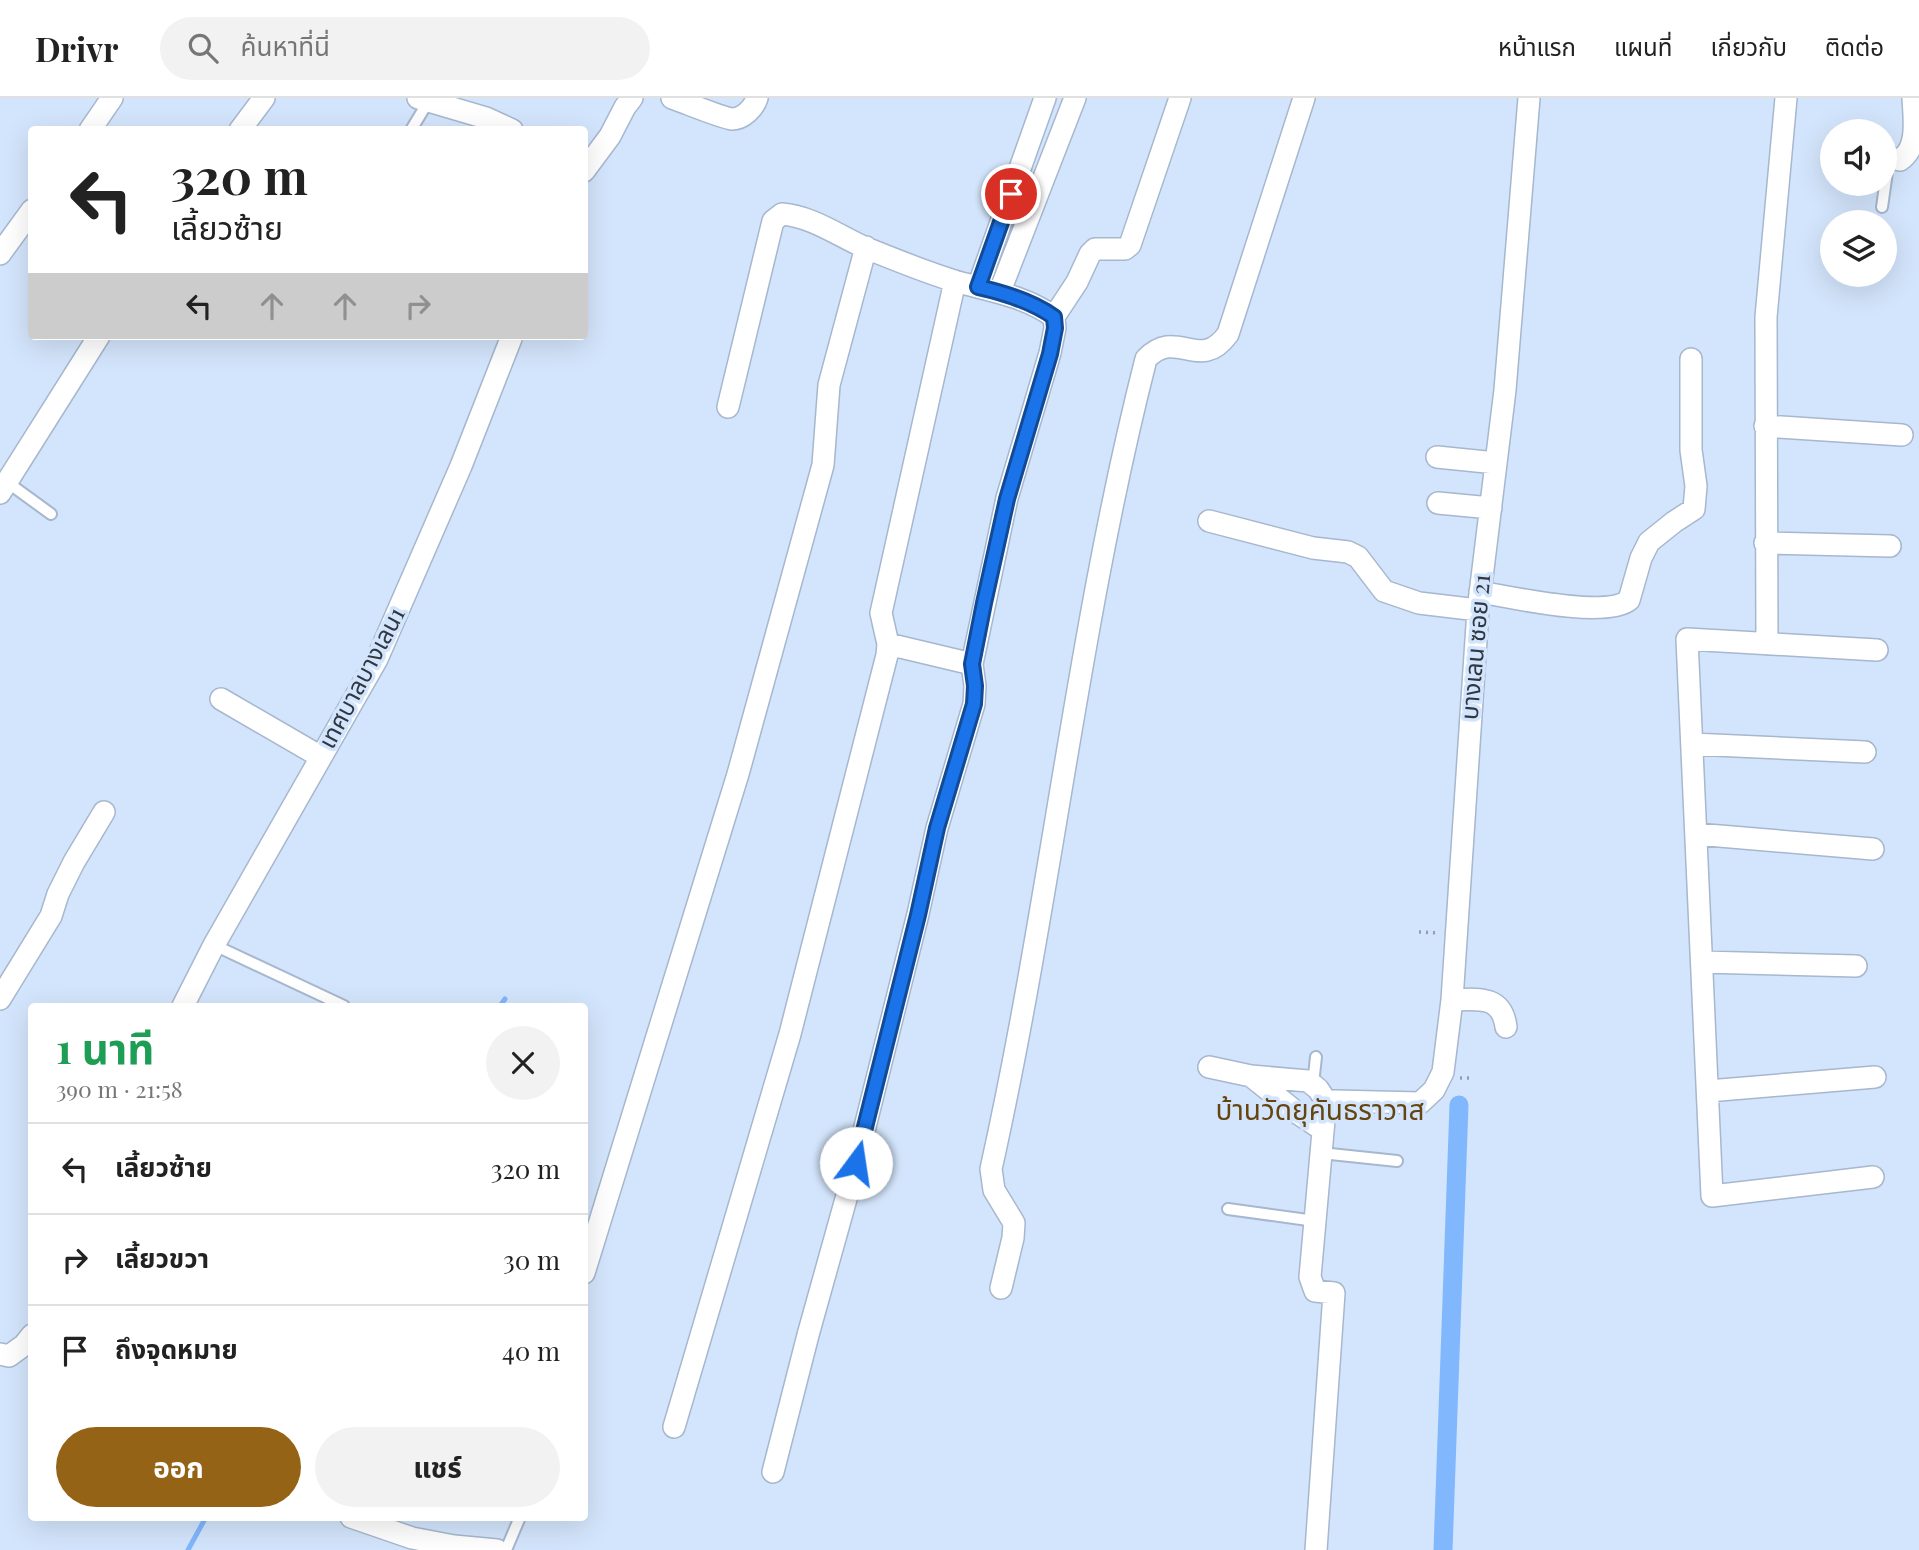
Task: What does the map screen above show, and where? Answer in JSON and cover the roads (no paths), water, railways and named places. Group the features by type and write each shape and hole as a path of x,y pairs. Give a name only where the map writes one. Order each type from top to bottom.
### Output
{"street":[{"path":"93,126 112,98"},
{"path":"243,126 264,98"},
{"path":"588,163 610,135 632,98"},
{"path":"672,98 733,119 745,115 755,105 757,98"},
{"path":"978,287 1045,98"},
{"path":"1000,292 1075,98"},
{"path":"773,1472 856,1163 937,828 974,704 972,664 1007,499 1050,354 1055,328 1054,317 1095,249 1125,249 1129,245 1180,98"},
{"path":"1001,1288 1014,1223 993,1190 992,1169 1055,834 1106,530 1143,370 1146,359 1158,348 1164,346 1208,352 1217,347 1228,334 1304,98"},
{"name":"บางเลน ซอย 21","path":"1331,1103 1420,1103 1434,1090 1443,1072 1452,1000 1479,601 1505,390 1529,98"},
{"path":"1767,644 1766,317 1786,98"},
{"path":"1897,159 1900,160 1910,151 1913,143 1913,98"},
{"path":"423,100 468,112 501,126"},
{"path":"1036,124 1062,134"},
{"path":"728,407 773,221 782,214 795,215 866,247 955,281 1000,292 1041,308 1054,317"},
{"path":"0,254 28,216"},
{"path":"588,1260 738,774 823,465 829,385 866,247"},
{"path":"674,1427 790,1034 888,644 881,613 955,281"},
{"path":"3,487 96,340"},
{"name":"เทศบาลบางเลน1","path":"185,1003 214,945 377,659 461,466 510,340"},
{"path":"1209,521 1313,548 1348,552 1358,557 1384,591 1419,603 1479,601 1602,608 1624,604 1629,600 1641,558 1649,542 1695,509 1696,486 1691,450 1691,359"},
{"path":"1765,426 1902,435"},
{"path":"1437,457 1496,463"},
{"path":"1437,503 1491,508"},
{"path":"1765,543 1890,546"},
{"path":"1873,1177 1712,1196 1687,639 1877,650"},
{"path":"888,644 972,664"},
{"path":"221,699 321,757"},
{"path":"1692,744 1866,752"},
{"path":"0,999 51,916 58,894 74,862 104,812"},
{"path":"1696,834 1873,849"},
{"path":"1702,962 1856,966"},
{"path":"1452,1000 1476,999 1494,1003 1504,1014 1506,1027"},
{"path":"1209,1067 1251,1076 1308,1081 1331,1103 1325,1109 1310,1276 1315,1291 1334,1293 1316,1550"},
{"path":"1251,1076 1323,1130"},
{"path":"1707,1091 1875,1077"},
{"path":"0,1354 9,1356 28,1340"},
{"path":"363,1521 412,1538 497,1550"}],"lane":[{"path":"413,126 423,100"},
{"path":"1882,207 1883,196"},
{"path":"3,487 51,514"},
{"path":"214,945 338,1003"},
{"path":"1313,1084 1316,1056"},
{"path":"1321,1153 1397,1161"},
{"path":"1228,1209 1315,1221"},
{"path":"506,1550 518,1521"}],"waterway":[{"path":"502,1003 505,999"},
{"path":"1443,1550 1459,1105"},
{"path":"188,1550 204,1521"}],"district":[{"name":"บ้านวัดยุคันธราวาส","path":"1320,1110"}]}
